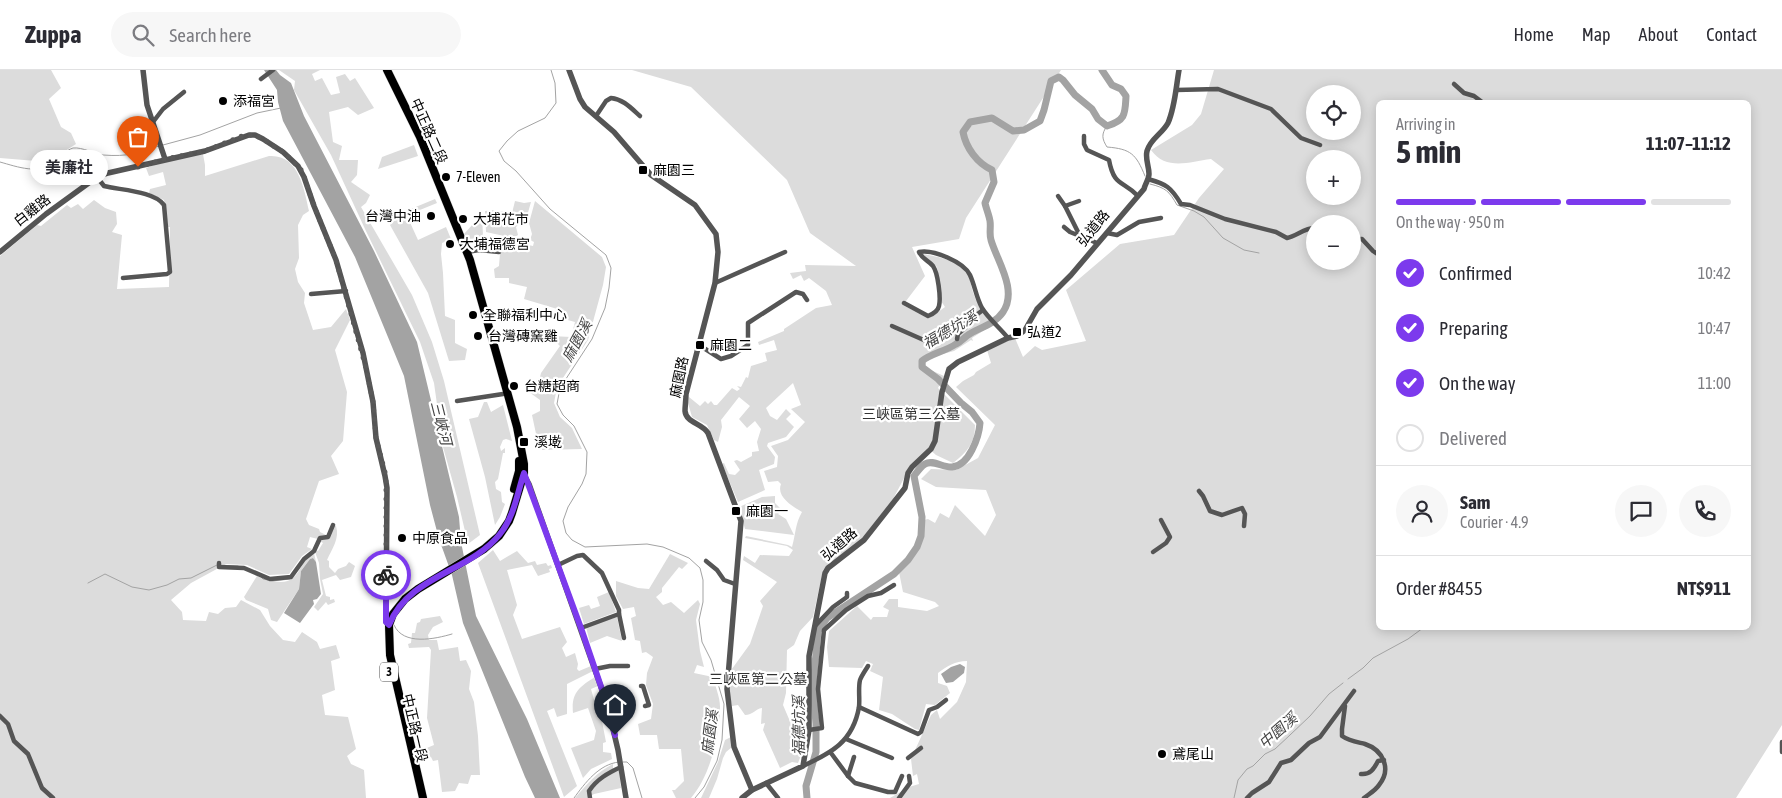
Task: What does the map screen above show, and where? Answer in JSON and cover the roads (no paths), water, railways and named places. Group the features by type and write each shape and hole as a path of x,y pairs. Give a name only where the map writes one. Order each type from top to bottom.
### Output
{"main road":[{"name":"中正路二段","path":"382,70 416,138 463,254 515,436 521,472"},
{"name":"中正路二段","path":"387,70 420,137 466,252 518,434 524,464 509,521 489,542 441,573"},
{"name":"中正路一段","path":"418,798 383,632 393,614 405,599 441,573"},
{"name":"中正路一段","path":"387,624 390,655 423,798"}],"street":[{"path":"143,70 147,105 165,159"},
{"path":"262,79 273,70"},
{"name":"麻園路","path":"569,70 585,107 614,132 651,175 695,205 716,234 718,252 715,283 686,394 685,412 690,420 704,427 708,433 739,513 741,527 727,689 734,747 752,790"},
{"path":"1179,70 1167,125 1148,148 1146,158 1149,174 1147,180 1167,185 1181,204 1190,205 1225,219 1276,232 1287,238 1297,236 1306,229"},
{"path":"1454,84 1464,93 1479,100"},
{"path":"1176,90 1218,89 1271,109 1301,138 1320,145"},
{"path":"153,122 163,109 184,92"},
{"path":"596,116 606,101 611,98 618,98 640,116"},
{"name":"白雞路","path":"0,252 46,214 97,177 108,173 205,151 249,135 259,136 283,152 298,166 302,171 346,291 373,402 376,438 386,476 387,624"},
{"path":"1084,136 1084,144 1087,150 1109,160 1113,176 1123,186 1128,187 1138,196"},
{"path":"97,177 104,186 154,197 164,205 170,272 123,278"},
{"name":"弘道路","path":"802,766 811,730 809,656 825,573 828,568 864,540 905,488 908,473 912,467 929,452 935,441 942,392 949,370 958,362 1008,338 1017,336 1025,330 1037,309 1071,275 1107,233 1138,196 1147,180"},
{"path":"1058,196 1080,236"},
{"path":"1065,206 1079,201"},
{"path":"1107,233 1117,235 1139,222 1161,218"},
{"path":"1064,227 1070,232 1097,243"},
{"path":"1361,240 1376,252"},
{"path":"466,252 480,250 500,252"},
{"path":"904,303 928,316 936,312 939,306 936,274 933,266 921,257 919,252 925,251 939,254 961,264 971,276 976,295 983,310 1008,338"},
{"path":"715,283 785,252"},
{"path":"310,294 346,291"},
{"path":"698,345 721,359 731,356 748,345 748,323 796,292 804,294 807,300"},
{"path":"892,326 926,341 960,327 983,310"},
{"path":"956,339 958,334 976,316"},
{"path":"457,401 502,394"},
{"path":"521,472 558,565 607,704 618,750 626,798"},
{"path":"1199,491 1210,511 1222,515 1242,508 1245,514 1244,526"},
{"path":"1153,552 1166,544 1170,538 1161,520"},
{"path":"219,564 219,567 244,568 270,579 291,577 304,559 314,551 320,538 328,536 333,525"},
{"path":"558,565 583,555 602,573 619,610 624,638"},
{"path":"706,561 717,570 724,580 735,584"},
{"path":"811,730 822,728 818,690 824,630 846,610 868,596 881,593 894,585"},
{"path":"814,627 833,607 847,597 847,593"},
{"path":"581,628 619,614"},
{"path":"595,669 610,666 628,666"},
{"path":"742,798 752,790 831,753 846,739 855,721 860,681 868,666"},
{"path":"641,686 643,686 649,705 645,706"},
{"path":"1247,798 1252,792 1269,782 1281,763 1291,760 1309,743 1320,737 1354,691"},
{"path":"858,708 918,734 921,732 928,710 937,707 946,700"},
{"path":"1345,705 1342,736 1347,740 1366,744 1375,749 1384,760 1386,771 1380,785 1364,798"},
{"path":"0,716 8,724 14,740 28,754 42,788 53,798"},
{"path":"846,739 892,758"},
{"path":"1782,742 1782,752"},
{"path":"908,758 922,748"},
{"path":"831,753 855,783 888,792 895,792 902,776"},
{"path":"848,776 854,757"},
{"path":"1360,774 1371,772 1378,761 1384,760"},
{"path":"590,798 589,791 592,786 605,775 621,767"},
{"path":"899,798 910,783 909,776"},
{"path":"766,783 778,798"}],"waterway":[{"name":"麻園溪","path":"551,70 555,83 556,103 545,118 518,131 499,151 504,161 516,171 550,209 606,255 611,268 605,308 592,339 560,388 557,404 563,415 574,426 587,452 586,474 568,507 563,521 566,533 572,540 585,547 647,544 663,547 689,558 700,568 703,580 703,602 699,620 702,642 711,660 724,704 722,740 717,761 704,787 695,798"},
{"name":"福德坑溪","path":"807,798 806,786 816,752 813,687 818,631 827,618 894,574 908,560 917,547 921,536 922,517 914,476 922,466 928,463 952,467 963,462 972,450 979,429 980,423 972,412 938,379 922,367 922,361 925,359 952,346 996,320 1003,312 1007,303 1007,285 991,240 990,221 985,203 994,182 992,170 973,154 963,132 970,122 992,118 1013,131 1024,130 1040,121 1051,81 1059,77 1075,95 1092,109 1098,119 1107,126 1113,124 1123,116 1126,96 1121,89 1112,85 1102,70"},
{"path":"163,145 200,135 257,113 281,108"},
{"path":"1107,126 1103,137 1107,147 1122,149 1132,154 1139,162 1145,176"},
{"path":"0,162 21,168 35,169 49,166 73,148 103,155 119,155 132,154 159,146"},
{"path":"1150,184 1166,191 1172,196 1177,205 1204,217 1223,238 1244,250 1259,253"},
{"path":"88,583 105,574 132,587 149,590 167,585 179,579 191,578 217,565 238,566"},
{"path":"261,577 268,580"},
{"path":"272,581 290,579"},
{"path":"394,625 398,632 412,638 429,639 452,634"},
{"name":"中園溪","path":"1348,679 1373,658 1420,630"},
{"name":"中園溪","path":"1234,798 1238,780 1247,769 1253,766 1265,754 1275,749 1310,716 1329,694 1343,683"},
{"name":"麻園溪","path":"574,798 599,770 619,762"},
{"name":"麻園溪","path":"623,762 627,762 633,768 642,798"}],"place":[{"name":"添福宮","path":"223,101"},
{"name":"美廉社","path":"138,167"},
{"name":"麻園三","path":"643,170"},
{"name":"7-Eleven","path":"446,177"},
{"name":"台灣中油","path":"431,216"},
{"name":"大埔花市","path":"463,219"},
{"name":"大埔福德宮","path":"450,244"},
{"name":"全聯福利中心","path":"473,315"},
{"name":"弘道2","path":"1017,332"},
{"name":"台灣磚窯雞","path":"478,336"},
{"name":"麻園二","path":"700,345"},
{"name":"台糖超商","path":"514,386"},
{"name":"溪墘","path":"524,442"},
{"name":"麻園一","path":"736,511"},
{"name":"中原食品","path":"402,538"},
{"name":"鳶尾山","path":"1162,754"}],"park label":[{"name":"三峽區第三公墓","path":"911,414"},
{"name":"三峽區第二公墓","path":"758,679"}],"water label":[{"name":"三峽河","path":"441,423"}]}
